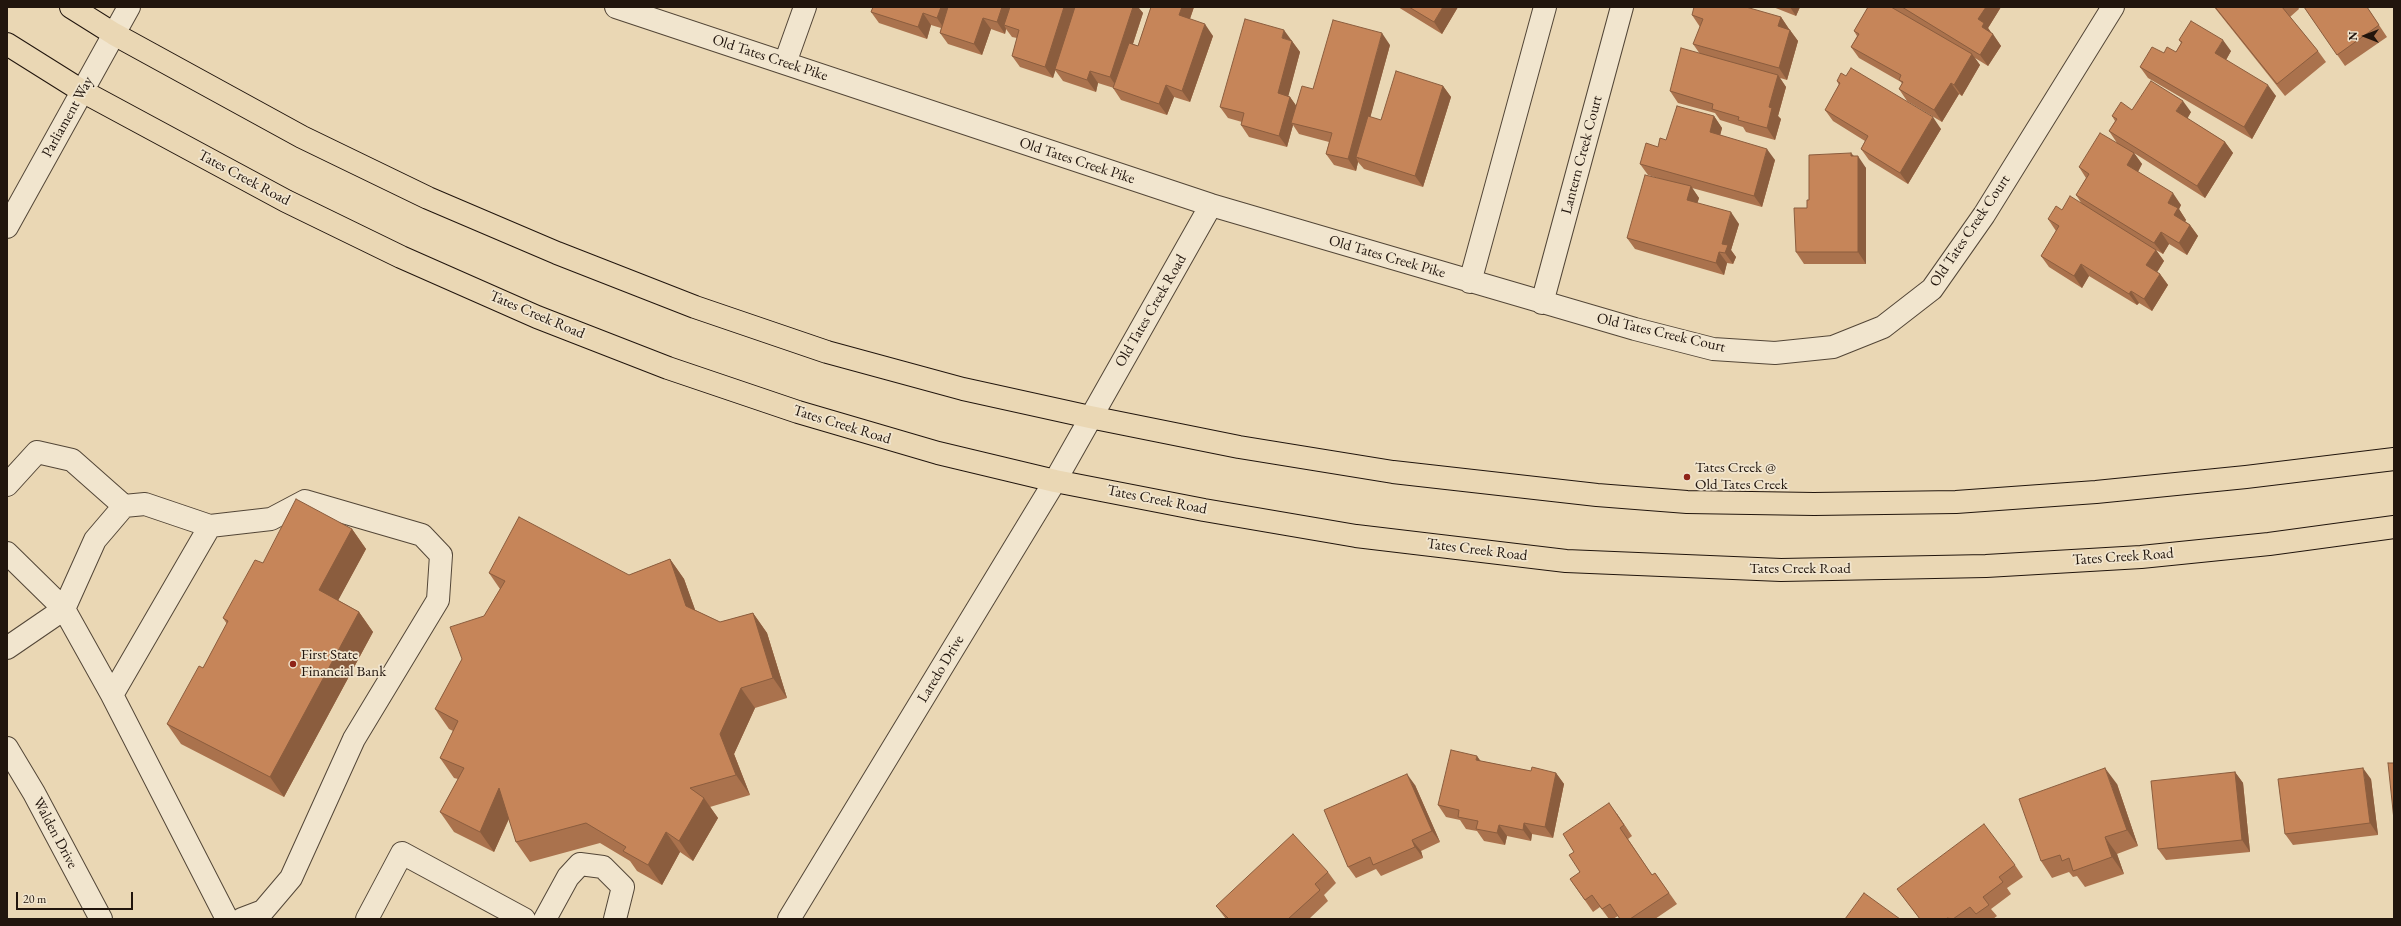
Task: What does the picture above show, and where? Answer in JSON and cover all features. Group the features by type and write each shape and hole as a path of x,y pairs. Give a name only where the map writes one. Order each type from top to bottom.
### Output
{"main road":[{"path":"70,7 114,34 309,140 428,198 558,254 695,307 828,352 963,389 1090,418 1239,447 1393,472 1597,495 1687,502 1814,504 1956,502 2096,492 2246,478 2394,459"},
{"name":"Tates Creek Road","path":"7,44 82,90 286,201 401,257 545,319 668,368 798,412 938,453 1055,480 1204,510 1356,536 1566,561 1781,570 1986,566 2140,557 2269,544 2394,527"}],"street":[{"name":"Parliament Way","path":"7,227 129,7"},
{"name":"Old Tates Creek Pike","path":"616,7 1211,205 1542,303"},
{"path":"785,63 805,7"},
{"path":"1470,282 1545,7"},
{"name":"Lantern Creek Court","path":"1542,303 1622,7"},
{"name":"Old Tates Creek Court","path":"1542,303 1712,349 1775,353 1833,347 1883,327 1932,289 1984,215 2113,7"},
{"name":"Old Tates Creek Road","path":"1090,418 1211,205"},
{"name":"Laredo Drive","path":"789,919 1055,480 1090,418"},
{"path":"7,485 37,452 72,460 124,506"},
{"path":"7,648 64,609 95,540 124,506 145,504 210,526 271,519 305,500 422,535 441,555 438,600 354,739 291,878 263,911 242,919"},
{"path":"112,695 210,526"},
{"path":"7,553 64,609 112,695 227,919"},
{"name":"Walden Drive","path":"7,748 34,793 101,919"},
{"path":"367,919 402,853 524,919"},
{"path":"545,919 568,877 580,864 603,867 623,887 615,919"}],"building":[{"path":"873,7 941,7 937,18 923,13 918,27 871,12"},
{"path":"948,7 1002,7 997,22 983,18 974,44 940,33"},
{"path":"1010,7 1064,7 1045,67 1012,56 1019,30 1004,25"},
{"path":"1075,7 1133,7 1110,77 1090,71 1087,80 1055,69"},
{"path":"1151,7 1182,7 1179,15 1205,24 1182,91 1166,85 1159,104 1113,88 1129,43 1138,46"},
{"path":"1409,7 1443,7 1434,22"},
{"path":"1694,7 1746,7 1781,17 1778,26 1790,30 1779,68 1693,44 1703,19 1692,15"},
{"path":"1868,7 1891,7 1972,54 1954,85 1951,83 1934,110 1899,89 1903,82 1899,80 1901,75 1851,47 1859,34 1854,31"},
{"path":"1902,7 1986,7 1978,19 1984,23 1982,27 1993,34 1980,55"},
{"path":"2215,7 2282,7 2318,51 2277,84"},
{"path":"2304,7 2367,7 2379,25 2337,55"},
{"path":"1245,19 1284,30 1282,38 1292,41 1278,93 1290,97 1279,136 1241,125 1244,113 1220,107"},
{"path":"1333,20 1382,33 1348,159 1326,154 1332,133 1291,123 1302,86 1313,89"},
{"path":"2191,21 2223,40 2215,53 2268,85 2244,127 2140,67 2152,47 2164,53 2167,47 2176,52 2182,42 2179,40"},
{"path":"1681,48 1778,75 1769,107 1772,108 1767,128 1738,120 1739,117 1712,109 1713,104 1670,91"},
{"path":"1851,68 1933,117 1900,173 1861,149 1868,136 1825,110 1840,83 1837,81 1841,73 1846,76"},
{"path":"1396,71 1443,86 1415,176 1356,157 1368,116 1381,120"},
{"path":"2151,81 2183,101 2176,111 2225,142 2197,186 2109,131 2117,119 2112,116 2121,102 2132,110"},
{"path":"1677,106 1714,116 1710,132 1767,149 1754,196 1640,164 1646,143 1658,147 1660,138 1666,140"},
{"path":"2100,133 2134,153 2127,165 2173,193 2168,203 2178,208 2174,215 2190,225 2179,243 2161,232 2154,243 2076,195 2089,174 2079,167"},
{"path":"1851,153 1851,156 1858,156 1858,252 1796,252 1794,208 1807,208 1807,200 1809,200 1809,155"},
{"path":"1645,175 1691,186 1687,200 1731,212 1722,244 1728,245 1725,253 1719,252 1716,263 1627,238"},
{"path":"2070,196 2156,250 2146,265 2160,274 2144,299 2131,291 2129,294 2081,264 2074,276 2041,256 2059,226 2048,219 2056,206 2062,210"},
{"name":"First State Financial Bank","path":"296,499 352,529 319,590 359,612 270,777 167,724 199,666 203,668 228,621 223,618 255,560 263,563"},
{"path":"519,517 629,575 670,559 686,606 720,622 753,613 773,678 741,688 720,734 736,775 690,788 704,798 679,841 666,832 648,865 623,851 626,847 586,823 516,842 499,788 480,832 440,812 464,768 440,758 458,721 435,709 462,659 450,627 484,616 505,581 489,573"},
{"path":"1451,750 1477,756 1476,760 1531,771 1532,767 1556,773 1545,827 1524,823 1523,830 1499,825 1497,833 1476,829 1478,821 1458,817 1459,810 1438,805"},
{"path":"2388,763 2394,763 2394,820"},
{"path":"2105,768 2127,830 2105,837 2112,857 2073,871 2069,858 2062,861 2060,855 2041,861 2019,799"},
{"path":"2363,768 2370,823 2285,834 2278,779"},
{"path":"2235,772 2242,840 2158,849 2151,781"},
{"path":"1407,774 1432,831 1412,840 1415,847 1373,865 1370,857 1348,867 1324,810"},
{"path":"1609,803 1624,825 1620,828 1652,875 1655,873 1669,893 1630,919 1620,919 1610,904 1602,909 1592,895 1585,900 1570,879 1580,872 1569,855 1574,852 1563,834"},
{"path":"1984,824 2015,865 1999,877 2003,882 1983,897 1989,905 1976,914 1970,907 1953,919 1920,919 1897,889"},
{"path":"1293,834 1328,872 1315,884 1320,890 1288,919 1229,919 1216,906"},
{"path":"1864,893 1900,919 1845,919"}],"place":[{"name":"Tates Creek @ Old Tates Creek","path":"1687,477"},
{"name":"First State Financial Bank","path":"293,664"}]}
